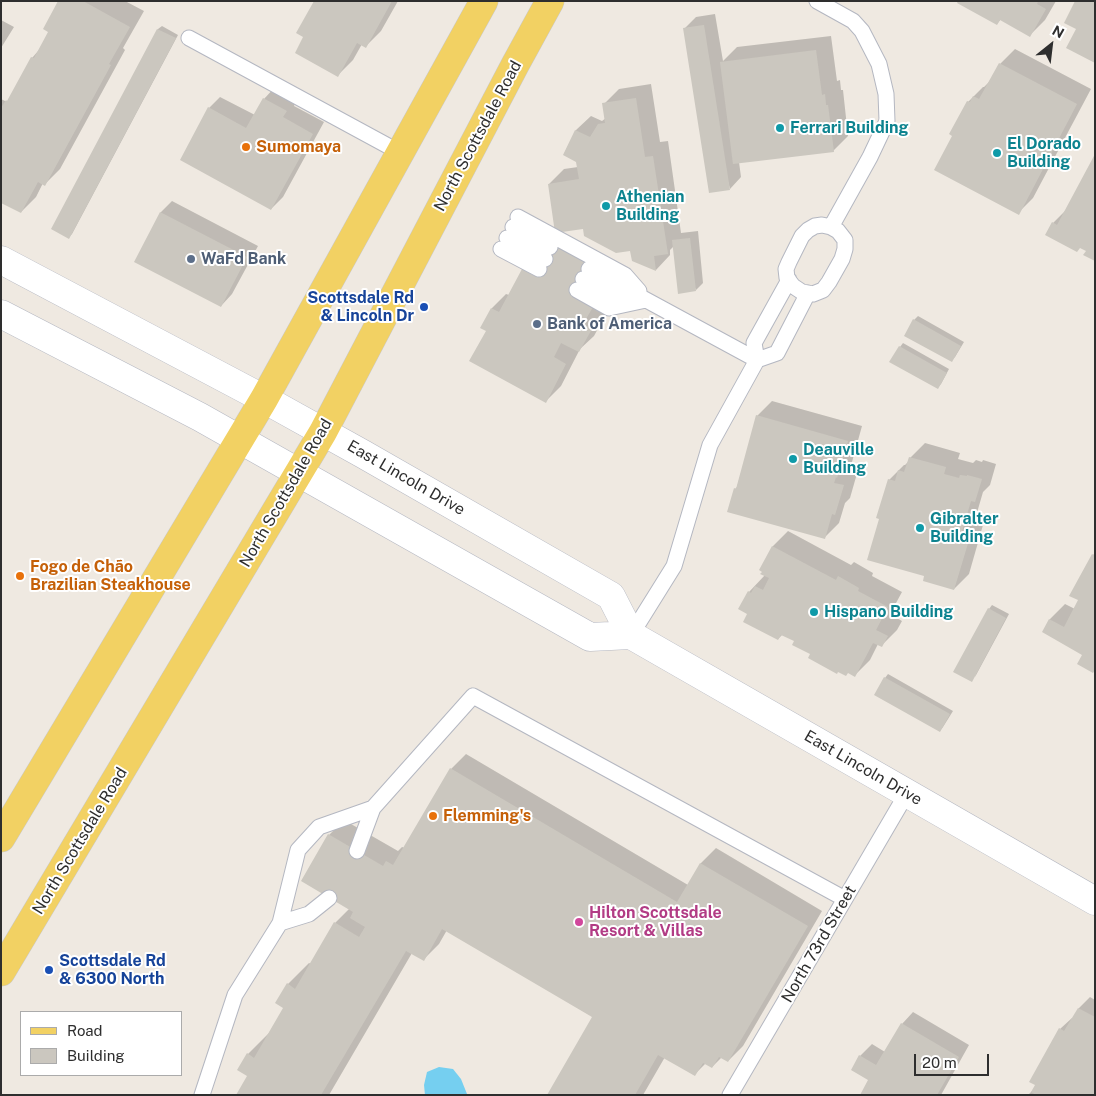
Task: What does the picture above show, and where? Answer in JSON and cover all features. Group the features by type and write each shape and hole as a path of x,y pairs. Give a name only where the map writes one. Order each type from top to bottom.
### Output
{"main road":[{"path":"1,838 264,399 484,1"},
{"name":"North Scottsdale Road","path":"1,972 323,432 550,1"},
{"name":"East Lincoln Drive","path":"1,260 264,399 611,596 631,635 1095,901"},
{"path":"1,314 200,417 590,636 631,635"}],"lane":[{"path":"818,1 853,21 862,31 880,64 886,94 887,121 832,227"},
{"path":"189,38 401,153"},
{"path":"822,225 832,227 845,240 842,259 823,290 813,294 802,292 788,280 786,269 789,262 802,236 808,230 814,226 822,225"},
{"path":"510,233 545,258 510,233"},
{"path":"510,233 625,275 646,300"},
{"path":"646,300 609,308 583,279 646,300 757,360 777,353 808,293"},
{"path":"631,635 674,566 710,445 757,360 754,343 788,280"},
{"path":"358,851 373,808 473,696 845,899"},
{"name":"North 73rd Street","path":"730,1095 907,793"},
{"path":"202,1095 235,995 280,923 298,850 319,827 373,808"},
{"path":"280,923 309,914 329,898"}],"water":[{"path":"439,1067 453,1069 461,1079 466,1095 425,1095 424,1085 427,1072"}],"building":[{"path":"58,1 83,1 130,27 45,186 38,182 21,213 1,203 1,108 7,101 31,57 34,58 48,32 43,29"},
{"path":"314,1 392,1 366,48 357,43 338,77 295,53 303,37 296,33"},
{"path":"958,1 1038,1 1037,4 1046,9 1030,37 1000,20 997,25 957,3"},
{"path":"1075,1 1095,1 1095,63 1066,48 1076,29 1064,23"},
{"path":"704,25 730,190 709,193 683,28"},
{"path":"157,29 176,38 69,239 51,229"},
{"name":"Ferrari Building","path":"816,50 822,95 825,94 826,105 828,105 834,152 733,164 720,62"},
{"name":"El Dorado Building","path":"999,63 1077,104 1019,215 934,170 952,136 949,134 967,101 970,102 973,96 979,99"},
{"name":"Sumomaya","path":"263,98 287,111 283,117 313,134 271,210 180,160 208,107 246,128"},
{"name":"Athenian Building","path":"636,98 645,157 653,156 668,254 654,256 656,271 632,261 630,251 616,253 584,236 583,229 555,233 548,184 579,179 576,162 563,155 575,130 590,137 598,124 605,123 602,103"},
{"path":"1095,154 1095,261 1083,255 1086,251 1080,248 1077,252 1045,235 1052,222 1057,225"},
{"name":"WaFd Bank","path":"160,212 247,257 221,307 134,262"},
{"path":"690,238 696,291 678,294 672,240"},
{"path":"555,239 594,259 574,297 593,307 583,324 592,329 579,352 561,343 554,357 566,364 546,403 469,361 486,331 480,328 491,308 499,312 522,269 535,276"},
{"path":"913,319 961,346 952,362 904,336"},
{"path":"899,346 947,373 938,389 889,362"},
{"name":"Deauville Building","path":"756,415 848,441 834,483 844,485 835,515 832,514 825,539 727,512 734,488 736,489"},
{"name":"Gibralter Building","path":"909,457 946,467 944,474 959,478 960,475 967,475 982,479 975,502 971,501 960,538 969,540 954,590 923,581 924,576 867,560 879,519 876,518 888,479 895,481 898,470 904,472"},
{"name":"Hispano Building","path":"772,546 836,580 838,576 859,588 858,591 888,607 876,630 888,636 882,647 873,643 855,677 848,673 846,676 838,672 837,674 808,658 810,654 792,645 794,641 781,635 778,640 743,622 747,614 738,609 748,591 751,593 755,586 763,590 769,578 760,574 762,572 759,570"},
{"path":"1092,554 1095,556 1095,670 1093,673 1077,664 1082,655 1042,632 1049,619 1064,627 1078,600 1069,596"},
{"path":"988,608 1006,618 972,682 953,672"},
{"path":"884,677 950,714 940,732 874,695"},
{"name":"Hilton Scottsdale Resort & Villas","path":"450,768 677,902 700,863 808,926 728,1062 719,1057 712,1068 703,1063 695,1076 658,1055 635,1095 547,1095 592,1017 442,929 424,961 406,951 321,1095 236,1095 247,1076 237,1070 247,1053 254,1058 283,1008 275,1003 287,983 295,989 334,922 359,937 365,927 350,918 353,912 301,881 328,834 383,866 386,861 393,865"},
{"path":"1078,1008 1095,1017 1095,1092 1093,1095 1036,1095 1031,1092 1035,1085 1029,1082 1059,1028 1064,1031"},
{"path":"901,1023 959,1057 937,1095 860,1095 868,1080 851,1070 859,1055 876,1065"}],"place":[{"name":"Ferrari Building","path":"780,128"},
{"name":"Sumomaya","path":"246,147"},
{"name":"El Dorado Building","path":"997,153"},
{"name":"Athenian Building","path":"606,206"},
{"name":"WaFd Bank","path":"191,259"},
{"name":"Scottsdale Rd & Lincoln Dr","path":"424,307"},
{"name":"Bank of America","path":"537,324"},
{"name":"Deauville Building","path":"793,459"},
{"name":"Gibralter Building","path":"920,528"},
{"name":"Fogo de Chão Brazilian Steakhouse","path":"20,576"},
{"name":"Hispano Building","path":"814,612"},
{"name":"Flemming's","path":"433,816"},
{"name":"Hilton Scottsdale Resort & Villas","path":"579,922"},
{"name":"Scottsdale Rd & 6300 North","path":"49,970"}]}
